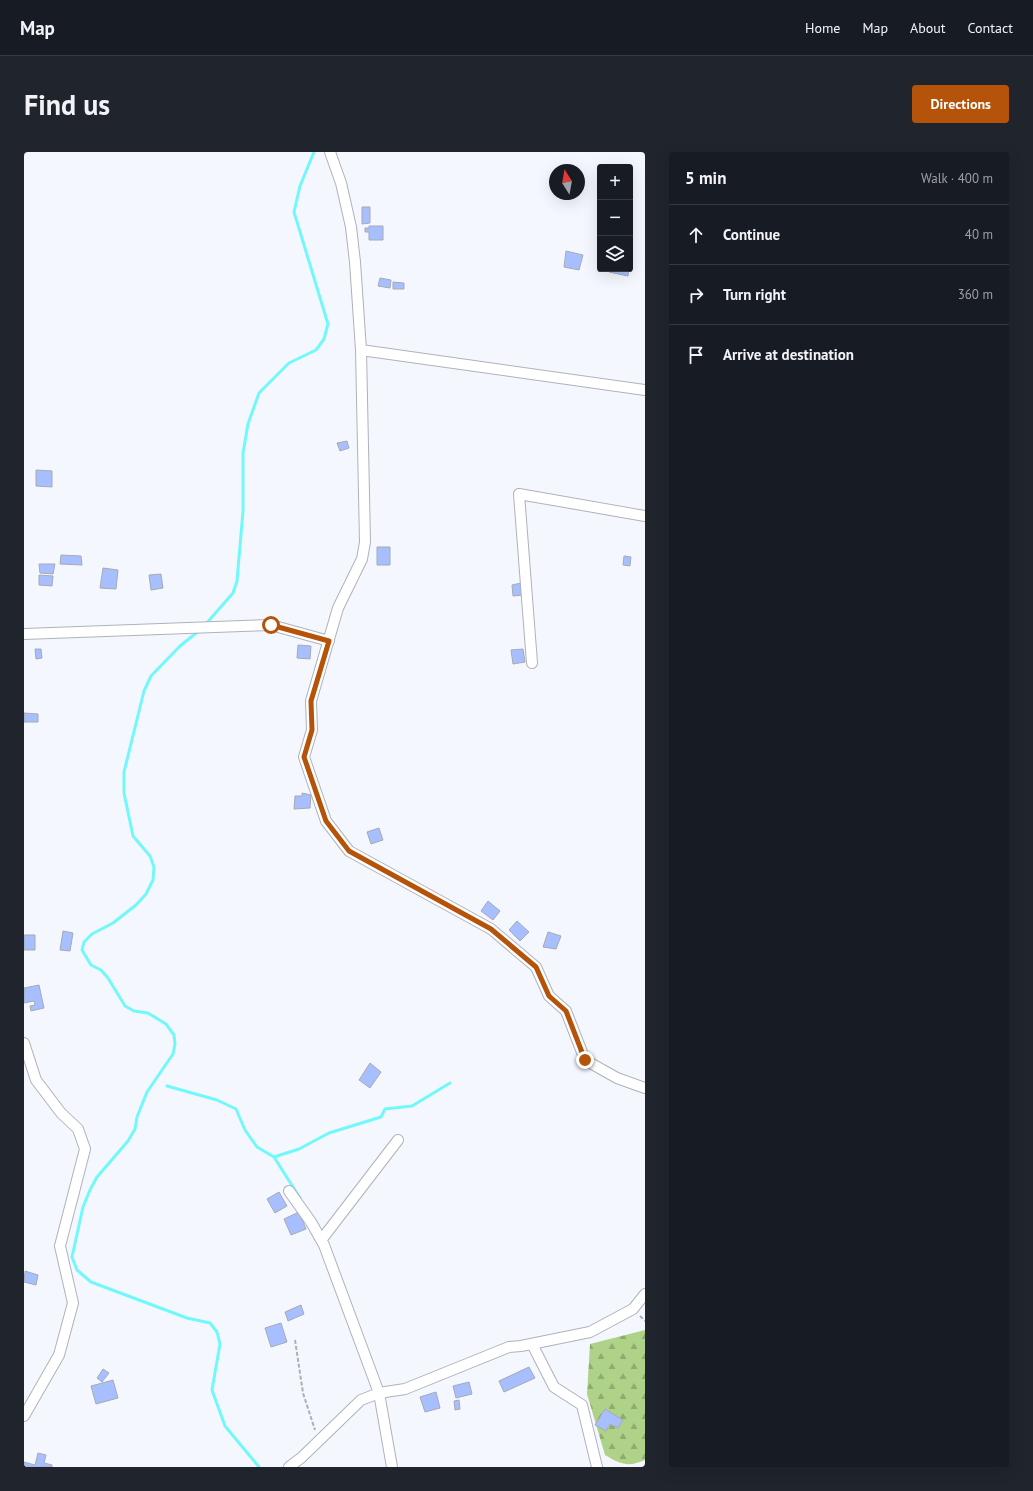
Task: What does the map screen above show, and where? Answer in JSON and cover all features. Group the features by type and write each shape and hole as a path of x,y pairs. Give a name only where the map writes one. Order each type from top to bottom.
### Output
{"street":[{"path":"330,152 341,183 351,227 361,350 365,542 362,559 338,608 311,701 312,730 304,757 326,821 349,851 491,929 536,967 549,996 566,1011 585,1060 617,1078 645,1088"},
{"path":"361,350 645,390"},
{"path":"532,663 519,494 645,516"},
{"path":"24,634 271,625 329,641"},
{"path":"24,1043 36,1080 61,1113 78,1129 85,1149 60,1246 73,1303 59,1355 24,1416"},
{"path":"322,1239 398,1140"},
{"path":"289,1191 322,1239 379,1393 392,1467"},
{"path":"289,1467 319,1441 361,1400 379,1393 405,1389 509,1347 532,1344 590,1332 633,1309 645,1294"},
{"path":"532,1344 554,1387 582,1406 597,1467"}],"path":[{"path":"295,1340 303,1393 319,1441"}],"green space":[{"path":"645,1330 645,1460 634,1464 625,1464 605,1455 587,1394 590,1344"}],"building":[{"path":"362,207 370,207 370,223 362,224"},
{"path":"369,226 383,226 383,240 369,240 369,232 365,232 365,228 369,228"},
{"path":"566,251 583,255 579,270 564,267"},
{"path":"609,272 629,272 628,276"},
{"path":"380,278 391,280 390,288 378,286"},
{"path":"393,282 404,283 404,289 393,289"},
{"path":"347,441 349,448 340,451 337,443"},
{"path":"36,470 52,471 52,487 36,486"},
{"path":"377,547 390,547 390,565 377,565"},
{"path":"61,555 81,556 82,565 60,564"},
{"path":"624,556 631,557 630,566 623,565"},
{"path":"39,564 55,564 53,574 40,573"},
{"path":"103,568 118,570 116,589 100,588"},
{"path":"161,574 163,588 151,590 149,575"},
{"path":"39,575 53,576 52,586 39,585"},
{"path":"521,583 523,595 513,596 512,585"},
{"path":"298,645 311,646 310,659 297,658"},
{"path":"35,649 41,649 42,658 36,659"},
{"path":"523,649 525,662 513,664 511,650"},
{"path":"24,713 38,714 38,722 24,722"},
{"path":"302,793 311,795 310,808 294,809 295,796 302,796"},
{"path":"379,828 383,840 371,844 367,832"},
{"path":"488,901 500,911 493,920 481,911"},
{"path":"517,921 529,932 520,941 509,930"},
{"path":"63,931 73,933 70,951 60,950"},
{"path":"548,932 561,936 556,949 543,947"},
{"path":"24,935 35,935 35,950 24,950"},
{"path":"39,985 44,1008 31,1011 30,1006 35,1005 34,1001 24,1003 24,988"},
{"path":"370,1063 381,1072 370,1088 359,1080"},
{"path":"279,1192 287,1206 275,1213 267,1199"},
{"path":"299,1212 306,1229 291,1235 284,1219"},
{"path":"25,1271 38,1275 36,1285 24,1282"},
{"path":"301,1305 304,1314 288,1321 285,1312"},
{"path":"281,1323 287,1342 271,1347 265,1328"},
{"path":"529,1367 535,1378 504,1392 499,1381"},
{"path":"103,1369 109,1373 102,1382 97,1378"},
{"path":"113,1380 118,1398 96,1404 91,1386"},
{"path":"469,1382 472,1394 456,1398 453,1386"},
{"path":"436,1392 440,1408 425,1412 420,1397"},
{"path":"459,1400 460,1409 455,1410 454,1401"},
{"path":"605,1409 623,1420 618,1428 610,1424 606,1431 595,1425"},
{"path":"38,1453 46,1455 44,1463 52,1465 52,1467 24,1467 24,1462 35,1465"}],"waterway":[{"path":"205,625 233,593 237,581 243,511 243,453 248,424 259,393 289,363 316,350 324,339 328,324 294,212 300,186 314,152"},
{"path":"200,630 180,646 151,676 144,691 124,772 124,793 133,836 150,856 154,867 153,880 146,894 136,905 113,923 92,934 84,942 82,950 91,965 101,970 108,978 125,1006 134,1011 148,1013 166,1024 174,1035 175,1044 173,1054 147,1092 137,1117 135,1129 128,1141 97,1177 90,1190 83,1207 72,1257 77,1270 91,1282 187,1318 210,1323 217,1332 220,1344 212,1390 225,1426 259,1467"},
{"path":"167,1086 217,1100 236,1109 245,1130 257,1147 274,1157 299,1149 329,1133 381,1117 385,1109 412,1106 450,1083"},
{"path":"274,1157 300,1198"}],"route":[{"path":"271,625 329,641 311,701 312,730 304,757 326,821 349,851 430,894 491,929 536,967 549,996 566,1011 585,1060"}]}
